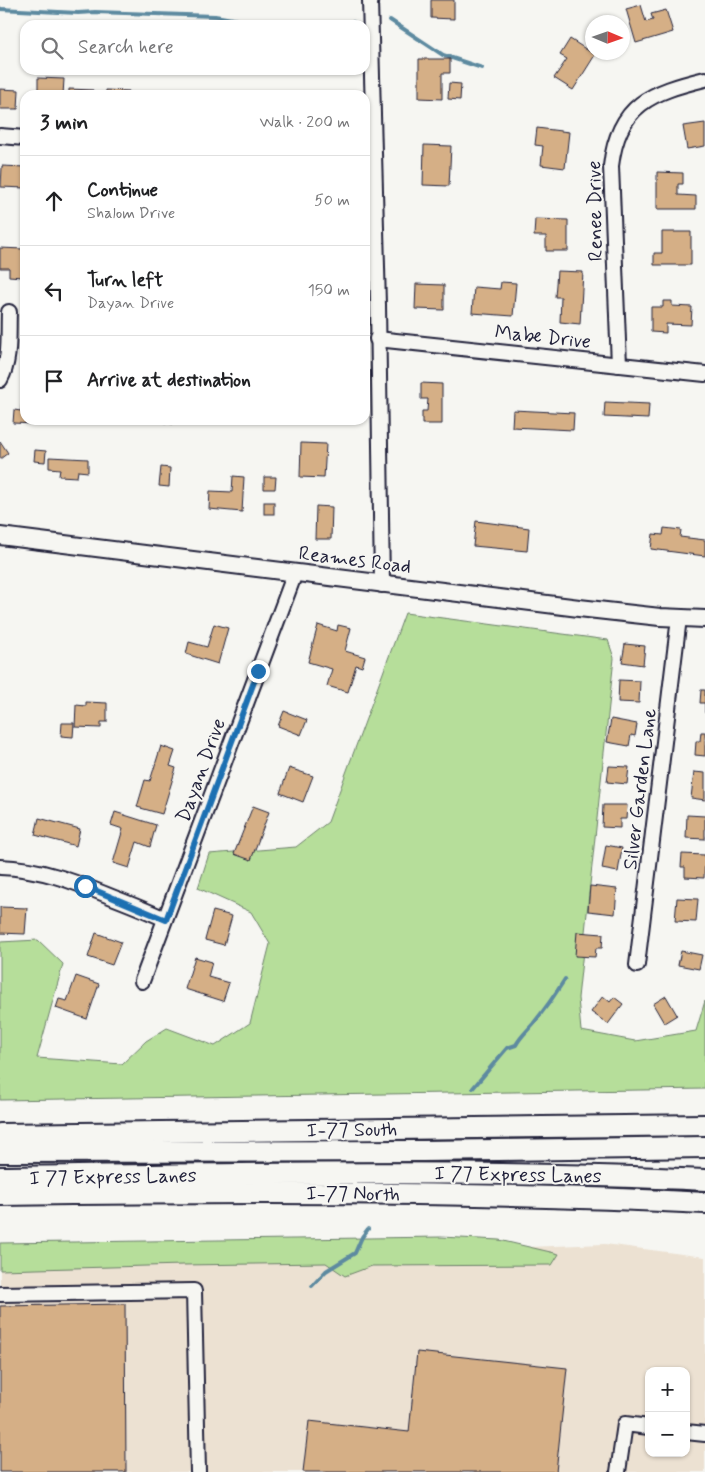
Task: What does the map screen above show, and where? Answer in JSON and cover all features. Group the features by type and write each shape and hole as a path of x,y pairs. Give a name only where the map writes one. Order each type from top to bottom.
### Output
{"highway":[{"name":"I-77 South","path":"0,1134 705,1124"},
{"name":"I 77 Express Lanes","path":"0,1152 423,1151 705,1147"},
{"name":"I 77 Express Lanes","path":"0,1177 428,1173 596,1175 705,1180"},
{"name":"I-77 North","path":"0,1195 229,1192 428,1193 705,1203"}],"main road":[{"name":"Reames Road","path":"0,536 382,585 578,608 705,619"}],"street":[{"path":"370,0 378,305 382,585"},
{"name":"Renee Drive","path":"619,365 611,166 617,137 625,122 646,100 661,91 705,79"},
{"path":"0,136 20,138"},
{"path":"0,380 6,366 10,312"},
{"name":"Mabe Drive","path":"377,340 705,374"},
{"name":"Dayan Drive","path":"142,981 295,573"},
{"name":"Silver Garden Lane","path":"637,965 679,618"},
{"path":"0,868 22,868 45,872 85,886 166,920"},
{"path":"0,1294 194,1291 198,1472"},
{"path":"618,1472 625,1424 645,1426"},
{"path":"690,1432 705,1434"}],"shaded area":[{"path":"605,1244 705,1257 705,1472 0,1472 0,1263 342,1254"}],"green space":[{"path":"405,613 608,640 614,658 578,998 581,1031 635,1041 696,1031 705,1001 705,1089 0,1100 0,942 38,940 63,964 37,1058 122,1064 146,1041 167,1028 215,1046 250,1023 270,944 251,912 198,888 209,854 296,847 328,822"},
{"path":"441,1237 499,1240 559,1254 552,1265 372,1266 345,1276 326,1263 0,1270 0,1243"}],"building":[{"path":"431,0 454,0 454,19 431,18"},
{"path":"641,5 646,22 653,20 651,14 666,10 673,32 636,43 630,23 630,15 628,15 626,9"},
{"path":"570,39 585,49 585,60 592,60 573,90 554,78 567,59 560,55"},
{"path":"419,59 450,59 450,73 442,73 442,99 419,98"},
{"path":"38,78 64,79 63,90 38,90"},
{"path":"449,83 461,84 460,100 448,99"},
{"path":"0,89 19,90 18,109 0,109"},
{"path":"705,123 705,146 687,149 683,126"},
{"path":"537,128 569,132 565,168 541,165 543,146 535,145"},
{"path":"424,145 451,146 449,186 423,185"},
{"path":"2,166 20,167 20,188 1,187"},
{"path":"657,172 683,173 683,184 678,184 678,195 696,196 696,209 657,209"},
{"path":"535,219 568,220 568,251 546,251 546,236 534,236"},
{"path":"662,232 691,232 691,265 654,265 654,253 662,253"},
{"path":"0,248 20,249 20,277 9,276 9,268 0,268"},
{"path":"557,271 583,272 580,324 560,322 561,297 555,297"},
{"path":"501,282 516,283 513,316 472,313 474,287 500,289"},
{"path":"416,284 444,285 444,310 415,309"},
{"path":"663,301 672,301 672,306 692,307 691,325 666,324 666,333 651,332 651,307 663,307"},
{"path":"421,383 442,384 442,424 422,424 422,411 427,411 428,399 421,399"},
{"path":"605,402 649,404 648,419 604,417"},
{"path":"14,410 20,411 20,423 13,423"},
{"path":"513,410 574,413 573,430 512,427"},
{"path":"0,441 8,453 0,459"},
{"path":"301,443 326,444 324,478 300,477"},
{"path":"35,450 46,451 45,462 34,461"},
{"path":"49,457 88,459 88,472 78,471 77,477 59,476 60,469 49,468"},
{"path":"161,467 170,468 169,487 159,486"},
{"path":"233,476 244,477 242,512 209,509 210,491 232,492"},
{"path":"264,477 276,477 275,489 264,489"},
{"path":"264,502 274,502 274,514 264,514"},
{"path":"316,506 332,507 331,539 315,539"},
{"path":"476,521 529,528 527,551 473,546"},
{"path":"664,528 681,530 680,537 705,540 705,556 651,549 653,534 663,535"},
{"path":"214,624 228,628 218,664 186,654 189,642 207,647"},
{"path":"318,625 337,631 338,625 351,628 345,651 365,657 362,667 356,665 348,692 327,686 332,669 308,662"},
{"path":"625,644 645,646 643,665 622,662"},
{"path":"619,680 640,681 639,703 618,702"},
{"path":"701,690 705,690 705,703 700,703"},
{"path":"86,702 107,703 107,722 101,722 101,728 75,727 76,705 86,706"},
{"path":"284,711 307,720 301,735 278,726"},
{"path":"611,719 637,724 635,736 631,735 629,746 607,742"},
{"path":"62,723 74,723 73,737 61,736"},
{"path":"701,732 705,732 705,756 695,755 696,741 700,741"},
{"path":"161,746 175,751 170,766 176,768 162,814 137,807 145,780 150,781"},
{"path":"609,766 629,767 627,784 607,782"},
{"path":"289,768 313,776 303,802 280,793"},
{"path":"694,772 705,773 705,800 691,798"},
{"path":"603,805 627,805 626,819 620,819 620,828 602,827"},
{"path":"253,806 269,812 251,860 234,854"},
{"path":"115,812 156,825 150,847 137,842 129,868 113,863 123,829 111,825"},
{"path":"687,815 705,816 705,839 686,838"},
{"path":"39,818 80,829 76,846 35,835"},
{"path":"606,845 622,848 618,872 602,869"},
{"path":"682,854 705,855 704,878 685,877 685,867 681,867"},
{"path":"590,886 617,889 615,914 588,911"},
{"path":"677,898 698,899 696,922 675,921"},
{"path":"0,907 27,908 25,934 0,933"},
{"path":"213,911 232,916 224,945 205,940"},
{"path":"577,932 603,934 602,948 596,948 595,957 575,956"},
{"path":"96,933 121,942 112,965 88,957"},
{"path":"681,951 702,955 699,969 678,965"},
{"path":"195,957 212,962 208,977 229,983 223,1001 185,989"},
{"path":"76,976 99,984 87,1019 56,1008 59,999 67,1001"},
{"path":"603,996 610,1002 614,997 623,1004 608,1024 591,1012"},
{"path":"666,996 677,1015 664,1023 653,1004"},
{"path":"125,1304 126,1472 0,1472 0,1306"},
{"path":"417,1352 567,1368 556,1472 303,1472 309,1421 409,1432"}],"waterway":[{"path":"0,9 215,16 238,20"},
{"path":"390,20 443,55 482,68"},
{"path":"473,1088 507,1048 516,1045 565,979"},
{"path":"312,1286 326,1271 355,1253 368,1229"}],"route":[{"path":"85,886 166,920 258,671"}]}
